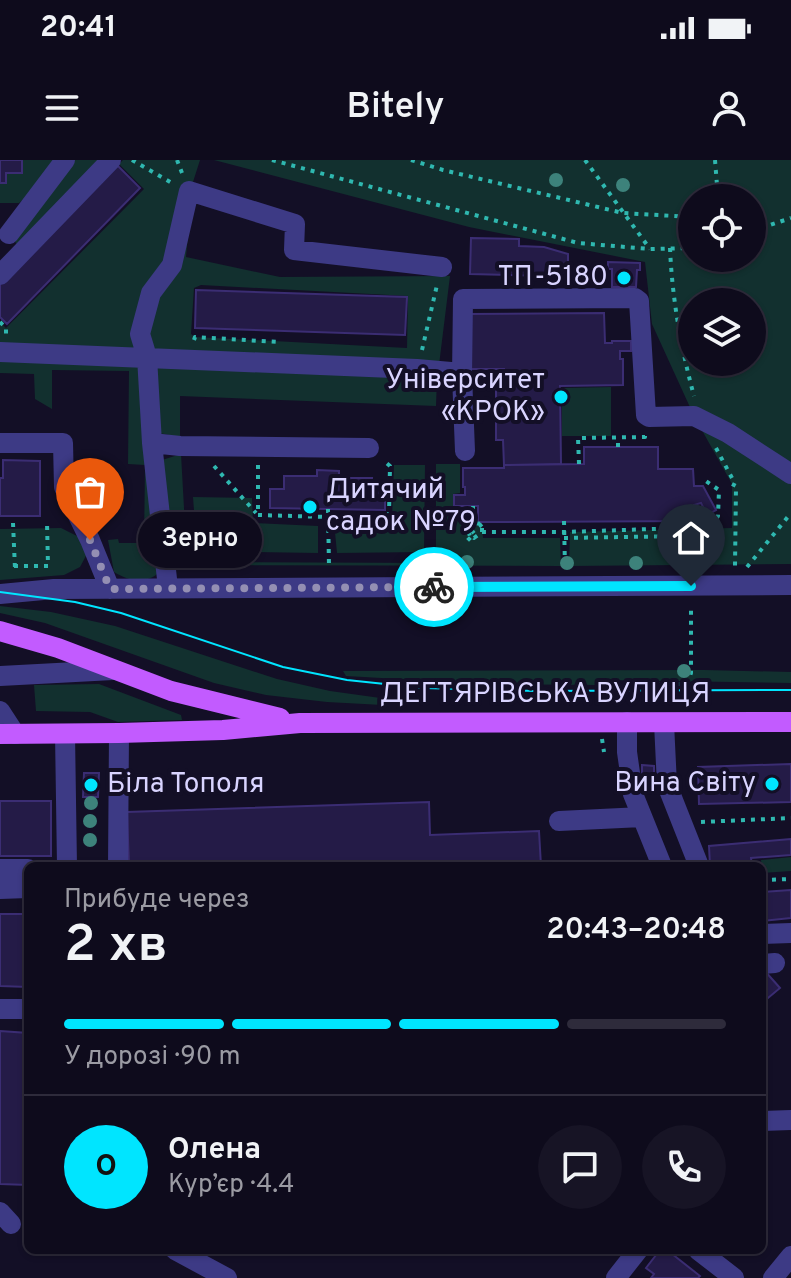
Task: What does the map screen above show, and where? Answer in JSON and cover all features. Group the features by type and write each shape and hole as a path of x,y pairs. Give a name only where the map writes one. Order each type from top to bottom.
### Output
{"main road":[{"name":"ДЕГТЯРІВСЬКА ВУЛИЦЯ","path":"0,631 58,648 171,691 300,723"},
{"name":"ДЕГТЯРІВСЬКА ВУЛИЦЯ","path":"7,734 223,730 300,723 791,722"}],"street":[{"path":"9,234 65,160"},
{"path":"0,275 111,160"},
{"path":"168,588 152,443 147,357 140,334 151,293 172,265 189,191 295,224 294,250 442,267"},
{"path":"465,451 463,299 638,299 644,411 649,417 694,416 728,433 791,474"},
{"path":"0,352 462,373"},
{"path":"0,443 63,443 64,487 110,589"},
{"path":"152,443 369,448"},
{"path":"0,594 54,589 791,585"},
{"path":"0,676 113,670"},
{"path":"0,711 7,734"},
{"path":"627,722 627,752 633,794 660,862"},
{"path":"664,723 667,785 697,862"},
{"path":"118,862 119,733"},
{"path":"65,734 67,862"},
{"path":"559,821 642,817"},
{"path":"0,869 24,869"},
{"path":"0,889 24,888"},
{"path":"766,934 791,933"},
{"path":"0,1009 24,1009"},
{"path":"766,1121 791,1120"},
{"path":"182,1254 227,1278"},
{"path":"616,1278 635,1254"},
{"path":"703,1254 734,1278"},
{"path":"773,1278 791,1256"}],"path":[{"path":"132,160 189,191"},
{"path":"272,160 578,243 678,248"},
{"path":"411,160 623,213 678,216"},
{"path":"715,160 717,184"},
{"path":"585,161 650,249"},
{"path":"766,226 791,218"},
{"path":"670,248 679,325 700,419"},
{"path":"417,369 442,267"},
{"path":"579,464 578,438 645,437 649,417"},
{"path":"618,438 618,447"},
{"path":"195,446 258,515 389,515 390,466 369,448"},
{"path":"258,446 258,515"},
{"path":"482,524 470,535 482,532 564,535 712,527 718,516 719,490 703,479"},
{"path":"732,484 736,486 735,568"},
{"path":"473,506 473,523 482,524"},
{"path":"328,509 329,567"},
{"path":"746,568 791,513"},
{"path":"564,521 565,568"},
{"path":"14,566 48,566 47,522"},
{"path":"13,523 15,579"},
{"path":"482,524 482,532"},
{"path":"601,709 601,690 606,684 686,685 691,673 691,607"},
{"path":"602,738 604,752"},
{"path":"681,823 791,818"},
{"path":"766,880 791,879"}],"green space":[{"path":"22,160 60,160 39,187 19,203 0,203 0,183 6,183 6,173 22,173"},
{"path":"68,160 108,160 21,249 11,237"},
{"path":"123,160 200,160 193,182 186,257 280,277 450,276 439,365 0,344 0,322 6,328 144,189 119,164","holes":["201,285 408,296 407,348 195,337 191,334 194,288"]},
{"path":"214,160 791,160 791,564 569,566 570,532 732,528 732,484 694,416 652,324 645,262 469,227"},
{"path":"0,357 138,362 160,572 137,581 114,572 108,540 144,543 145,465 128,464 129,371 52,370 52,409 35,399 34,374 0,373"},
{"path":"159,364 437,377 436,406 180,396 180,437 159,433 152,373"},
{"path":"611,387 611,436 562,436 562,388"},
{"path":"181,454 187,562 436,563 436,464 460,464 460,493 453,494 453,507 466,508 467,522 482,524 483,538 560,538 561,566 177,565 173,562 159,461"},
{"path":"394,465 425,465 424,552 337,553 334,522 392,519"},
{"path":"193,497 252,498 253,523 318,526 318,553 197,551"},
{"path":"61,528 85,540 88,552 80,567 64,575 0,580 0,529"},
{"path":"0,606 51,612 115,626 277,679 330,691 402,701 401,706 266,695 214,683 45,623 0,613"},
{"path":"343,671 791,672 791,683 604,680 597,685 487,684 346,676"},
{"path":"99,684 181,715 182,720 118,722 90,712 36,711 34,685"},
{"path":"791,857 791,871 766,873 766,862 761,860"}],"building":[{"path":"0,160 22,160 22,173 6,173 6,183 0,183"},
{"path":"117,165 140,188 7,324 0,317 0,284"},
{"path":"471,238 519,239 519,246 544,247 568,254 568,273 546,273 546,276 470,274"},
{"name":"ТП-5180","path":"608,262 640,263 636,287 612,287 612,269 608,269"},
{"path":"196,290 407,297 405,335 195,328"},
{"path":"604,313 605,343 631,341 631,351 620,351 623,385 560,386 561,464 504,465 503,440 496,440 496,385 505,385 504,369 470,369 469,314"},
{"path":"584,447 658,447 658,469 693,469 694,486 703,486 716,510 707,515 701,503 694,505 694,521 478,522 478,506 454,506 454,495 465,495 463,468 584,464"},
{"path":"3,460 40,461 40,516 0,516"},
{"name":"Дитячий садок №79","path":"317,470 339,471 339,478 372,478 371,488 385,488 385,510 270,508 270,489 284,489 284,476 317,476"},
{"path":"791,764 791,802 699,804 698,767"},
{"path":"642,765 654,766 654,783 642,782"},
{"name":"Біла Тополя","path":"84,773 99,773 98,797 83,797"},
{"path":"0,801 51,801 51,856 0,856"},
{"path":"429,802 430,835 539,831 541,862 129,862 127,812"},
{"path":"791,839 791,855 751,858 752,862 710,862 709,846"},
{"path":"791,890 791,918 766,921 766,892"},
{"path":"0,914 24,914 24,987 0,986"},
{"path":"766,972 780,988 766,1000"},
{"path":"0,1031 24,1033 24,1185 0,1184"},
{"path":"657,1254 672,1254 700,1276 651,1278 654,1274 646,1268"}],"tram line":[{"path":"0,592 75,602 121,613 283,667 347,680 423,688 536,691 791,690"}],"way so far":[{"path":"90,540 110,589 434,587"}],"place":[{"name":"ТП-5180","path":"624,278"},
{"name":"Університет «КРОК»","path":"561,397"},
{"name":"Дитячий садок №79","path":"310,507"},
{"name":"Зерно","path":"90,540"},
{"name":"Вина Світу","path":"772,784"},
{"name":"Біла Тополя","path":"91,785"}],"route":[{"path":"434,587 691,586"}]}
